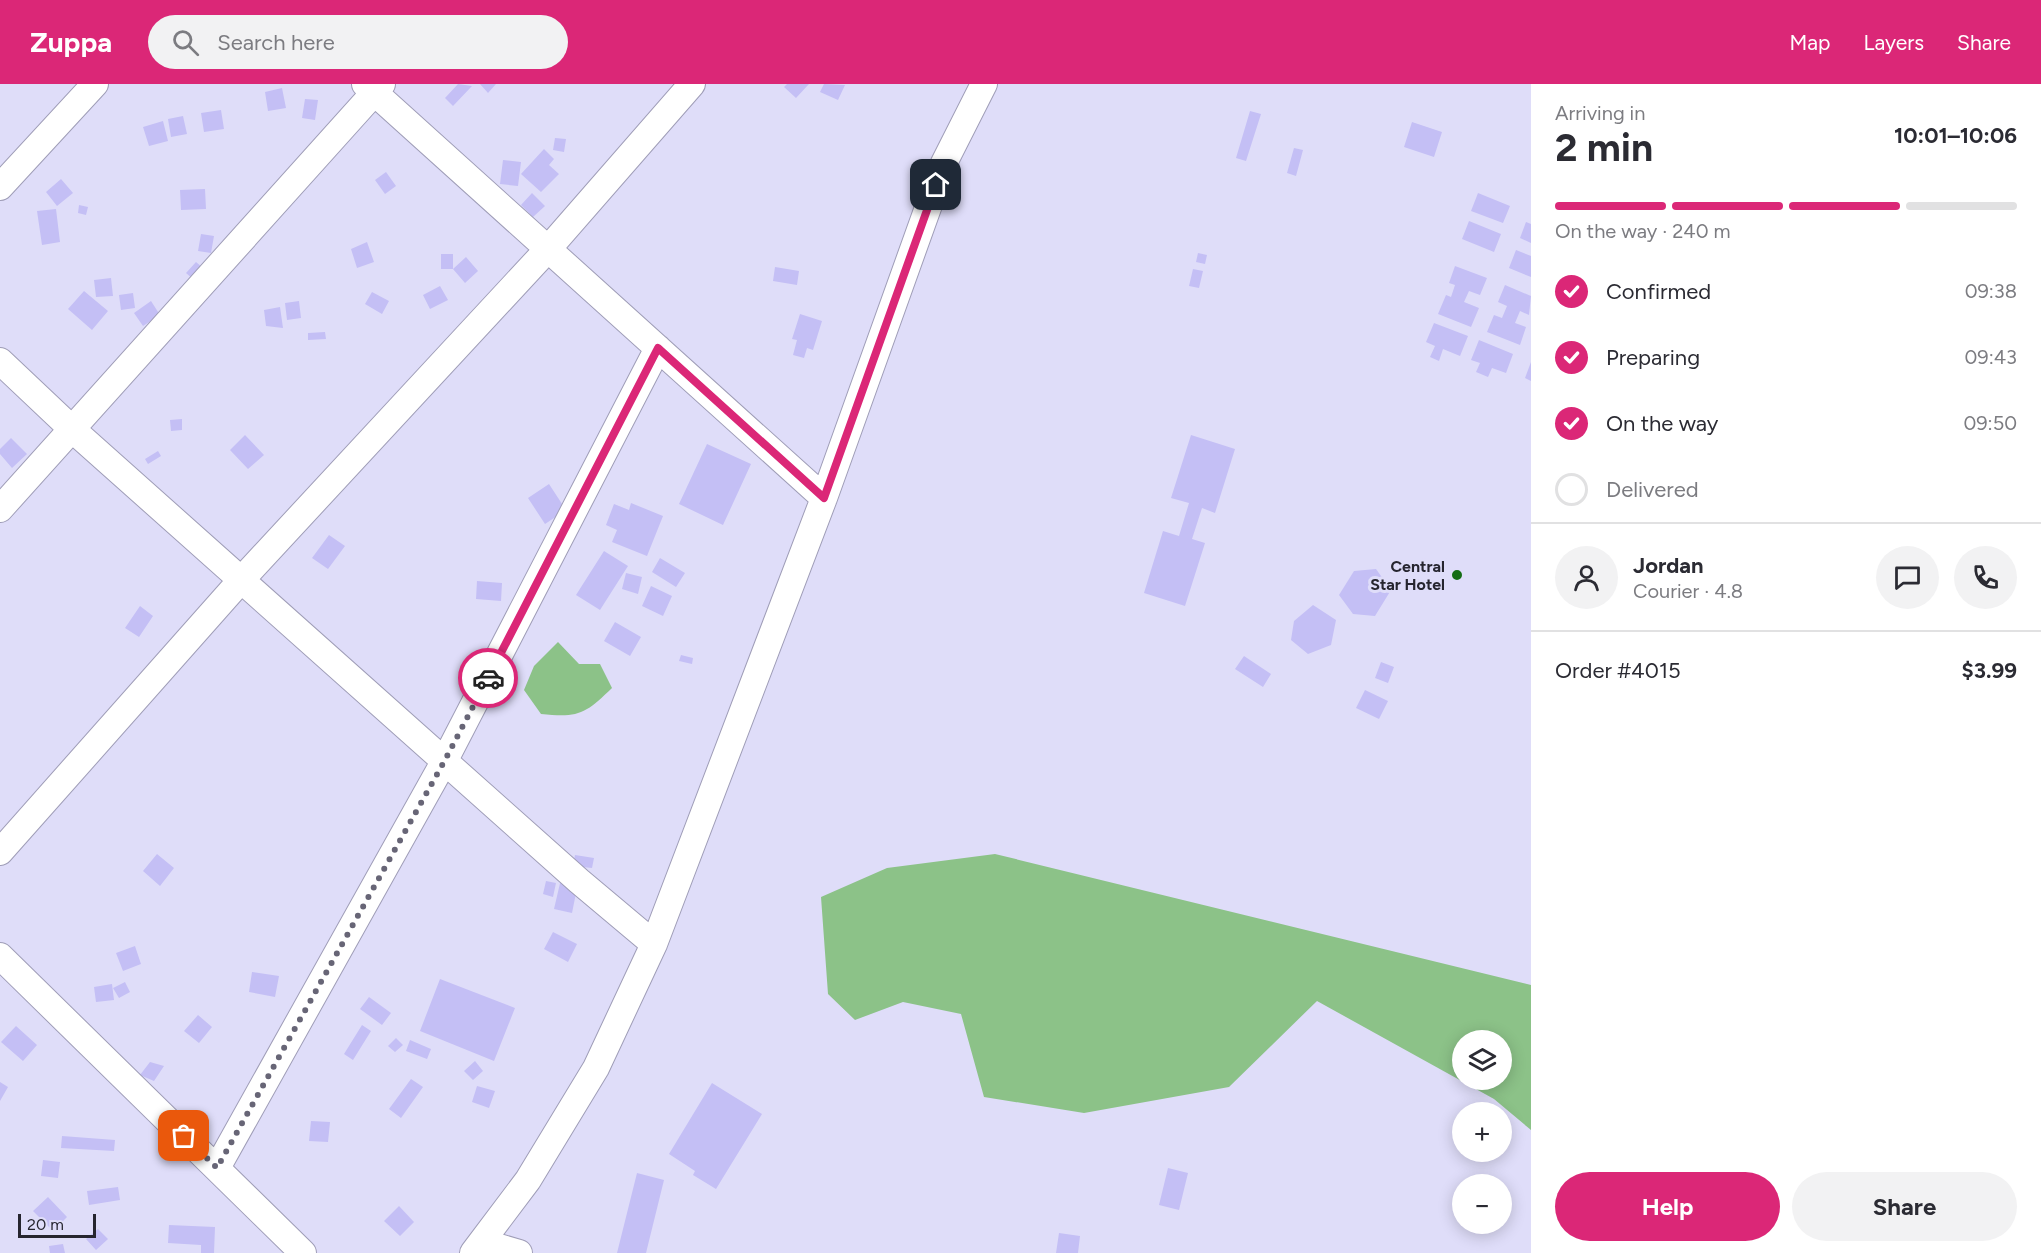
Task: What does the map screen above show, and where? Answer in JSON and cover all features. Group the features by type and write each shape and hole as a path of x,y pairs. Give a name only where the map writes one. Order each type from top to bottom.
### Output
{"street":[{"path":"0,187 95,84"},
{"path":"0,852 242,579 548,249 692,84"},
{"path":"519,1253 477,1247 528,1180 596,1068 654,945 824,498 944,163 984,84"},
{"path":"0,509 73,430 374,87 548,249 824,498"},
{"path":"217,1168 445,760 658,348"},
{"path":"0,361 73,430 579,881 654,945"},
{"path":"0,956 303,1253"}],"green space":[{"path":"558,642 579,664 600,664 612,688 595,704 581,712 564,715 541,714 524,690 534,666"},
{"path":"995,854 1531,985 1531,1130 1512,1114 1512,1102 1498,1102 1478,1090 1512,1090 1512,1030 1452,1030 1452,1076 1317,1001 1229,1087 1084,1113 984,1097 961,1014 903,1002 855,1020 828,994 821,897 887,868"}],"building":[{"path":"458,84 472,86 453,106 445,98"},
{"path":"480,84 496,84 488,93"},
{"path":"787,84 809,84 796,98 784,87"},
{"path":"824,84 845,85 838,100 820,92"},
{"path":"282,88 286,108 268,111 265,92"},
{"path":"305,99 318,100 315,120 302,118"},
{"path":"221,110 224,129 204,132 201,113"},
{"path":"1250,111 1261,114 1246,161 1236,158"},
{"path":"183,116 187,134 171,137 168,119"},
{"path":"163,121 168,141 149,146 143,127"},
{"path":"1412,122 1442,132 1434,157 1404,147"},
{"path":"555,138 566,139 564,152 553,150"},
{"path":"1294,148 1303,150 1296,176 1287,173"},
{"path":"544,149 554,159 549,165 559,174 541,192 521,174"},
{"path":"503,160 521,162 518,186 500,184"},
{"path":"386,172 396,186 385,194 375,180"},
{"path":"61,179 73,193 57,206 46,192"},
{"path":"205,189 206,209 181,210 180,190"},
{"path":"532,193 545,206 533,217 521,205"},
{"path":"1478,193 1510,206 1503,223 1471,211"},
{"path":"79,205 88,207 86,215 78,213"},
{"path":"56,209 60,242 42,245 37,211"},
{"path":"1469,221 1501,234 1494,252 1462,239"},
{"path":"1526,222 1531,224 1531,243 1520,238"},
{"path":"201,234 214,236 211,253 198,251"},
{"path":"367,242 374,262 357,268 351,249"},
{"path":"1516,250 1531,256 1531,277 1509,268"},
{"path":"1198,253 1207,255 1205,264 1196,262"},
{"path":"441,254 453,254 453,269 441,269"},
{"path":"466,257 478,271 465,283 453,269"},
{"path":"196,262 203,268 193,279 186,273"},
{"path":"1455,266 1487,278 1480,295 1469,291 1464,302 1479,308 1471,327 1438,314 1446,295 1451,297 1455,285 1449,283"},
{"path":"775,267 799,271 797,285 773,281"},
{"path":"1193,269 1203,271 1199,288 1189,286"},
{"path":"111,278 113,296 96,297 94,280"},
{"path":"1505,285 1531,296 1529,315 1520,311 1515,323 1526,327 1520,345 1487,332 1494,315 1502,318 1507,306 1498,302"},
{"path":"440,286 448,300 430,309 423,295"},
{"path":"84,291 108,311 92,330 68,309"},
{"path":"372,292 389,301 382,314 365,304"},
{"path":"133,293 135,308 121,310 119,295"},
{"path":"151,301 160,315 143,326 134,313"},
{"path":"299,301 301,318 287,320 285,303"},
{"path":"280,307 283,328 266,326 264,310"},
{"path":"800,314 822,321 813,350 807,348 804,358 793,355 797,340 792,339"},
{"path":"1434,323 1468,336 1460,356 1443,349 1439,361 1430,357 1435,346 1426,342"},
{"path":"325,332 326,339 308,340 308,333"},
{"path":"1479,340 1513,354 1506,373 1492,368 1488,377 1476,372 1480,363 1471,360"},
{"path":"1531,362 1531,381 1525,378"},
{"path":"182,419 182,430 171,431 170,420"},
{"path":"245,435 264,455 248,469 230,450"},
{"path":"1191,435 1235,449 1215,513 1202,508 1192,539 1205,543 1185,606 1144,593 1163,531 1179,536 1189,503 1171,498"},
{"path":"11,438 27,454 12,468 0,454 0,449"},
{"path":"707,444 751,464 723,525 679,504"},
{"path":"158,451 161,456 148,464 145,459"},
{"path":"549,484 566,510 545,524 528,498"},
{"path":"631,503 663,516 647,556 612,542 617,530 606,525 614,504 629,510"},
{"path":"329,535 345,546 328,569 312,558"},
{"path":"604,551 628,566 600,610 576,595"},
{"path":"660,558 685,573 676,587 652,572"},
{"path":"1376,569 1391,590 1375,616 1353,614 1339,595 1354,571"},
{"path":"626,573 642,577 638,594 622,589"},
{"path":"477,581 502,583 501,601 476,599"},
{"path":"651,586 672,596 663,616 642,606"},
{"path":"1313,605 1336,620 1331,645 1308,654 1291,640 1294,621"},
{"path":"140,606 153,616 139,637 125,628"},
{"path":"615,622 641,637 630,656 604,641"},
{"path":"681,655 693,658 692,664 679,661"},
{"path":"1244,656 1271,674 1263,687 1235,669"},
{"path":"1381,662 1394,667 1388,683 1375,678"},
{"path":"1365,690 1388,701 1379,719 1356,708"},
{"path":"157,854 174,868 160,886 143,871"},
{"path":"575,855 594,858 592,868 573,866"},
{"path":"561,879 578,883 572,913 554,909"},
{"path":"546,881 556,883 553,897 543,894"},
{"path":"553,932 577,944 568,962 544,949"},
{"path":"135,946 141,964 123,971 116,953"},
{"path":"252,972 279,976 275,997 249,992"},
{"path":"440,979 515,1008 494,1061 420,1031"},
{"path":"125,982 130,992 119,998 113,988"},
{"path":"112,984 114,1000 96,1002 94,987"},
{"path":"369,997 391,1013 382,1025 360,1009"},
{"path":"198,1015 212,1027 199,1043 184,1031"},
{"path":"362,1025 371,1031 353,1060 344,1054"},
{"path":"16,1026 37,1045 23,1061 1,1042"},
{"path":"396,1038 403,1045 395,1052 388,1046"},
{"path":"410,1040 431,1049 427,1059 406,1051"},
{"path":"475,1061 483,1071 473,1080 464,1071"},
{"path":"150,1062 164,1066 154,1081 140,1075"},
{"path":"411,1079 423,1087 401,1118 389,1109"},
{"path":"0,1082 8,1087 0,1101"},
{"path":"712,1083 762,1114 716,1189 693,1175 695,1171 669,1154"},
{"path":"477,1086 495,1091 489,1108 472,1102"},
{"path":"311,1121 330,1122 328,1142 309,1141"},
{"path":"62,1136 115,1140 114,1151 61,1148"},
{"path":"43,1160 60,1162 58,1178 41,1176"},
{"path":"1168,1168 1188,1173 1179,1210 1159,1205"},
{"path":"637,1173 664,1180 646,1253 617,1253"},
{"path":"118,1187 120,1200 89,1205 87,1191"},
{"path":"48,1197 67,1217 53,1231 33,1211"},
{"path":"399,1206 414,1222 400,1236 384,1221"},
{"path":"169,1225 215,1227 214,1253 201,1253 201,1245 168,1243"},
{"path":"98,1229 108,1239 96,1250 86,1239"},
{"path":"1059,1233 1080,1236 1078,1253 1056,1253"},
{"path":"63,1244 65,1253 50,1253 49,1246"}],"way so far":[{"path":"184,1136 217,1168 445,760 488,678"}],"place":[{"name":"Central Star Hotel","path":"1457,575"}],"route":[{"path":"488,678 658,348 824,498 936,185"}]}
